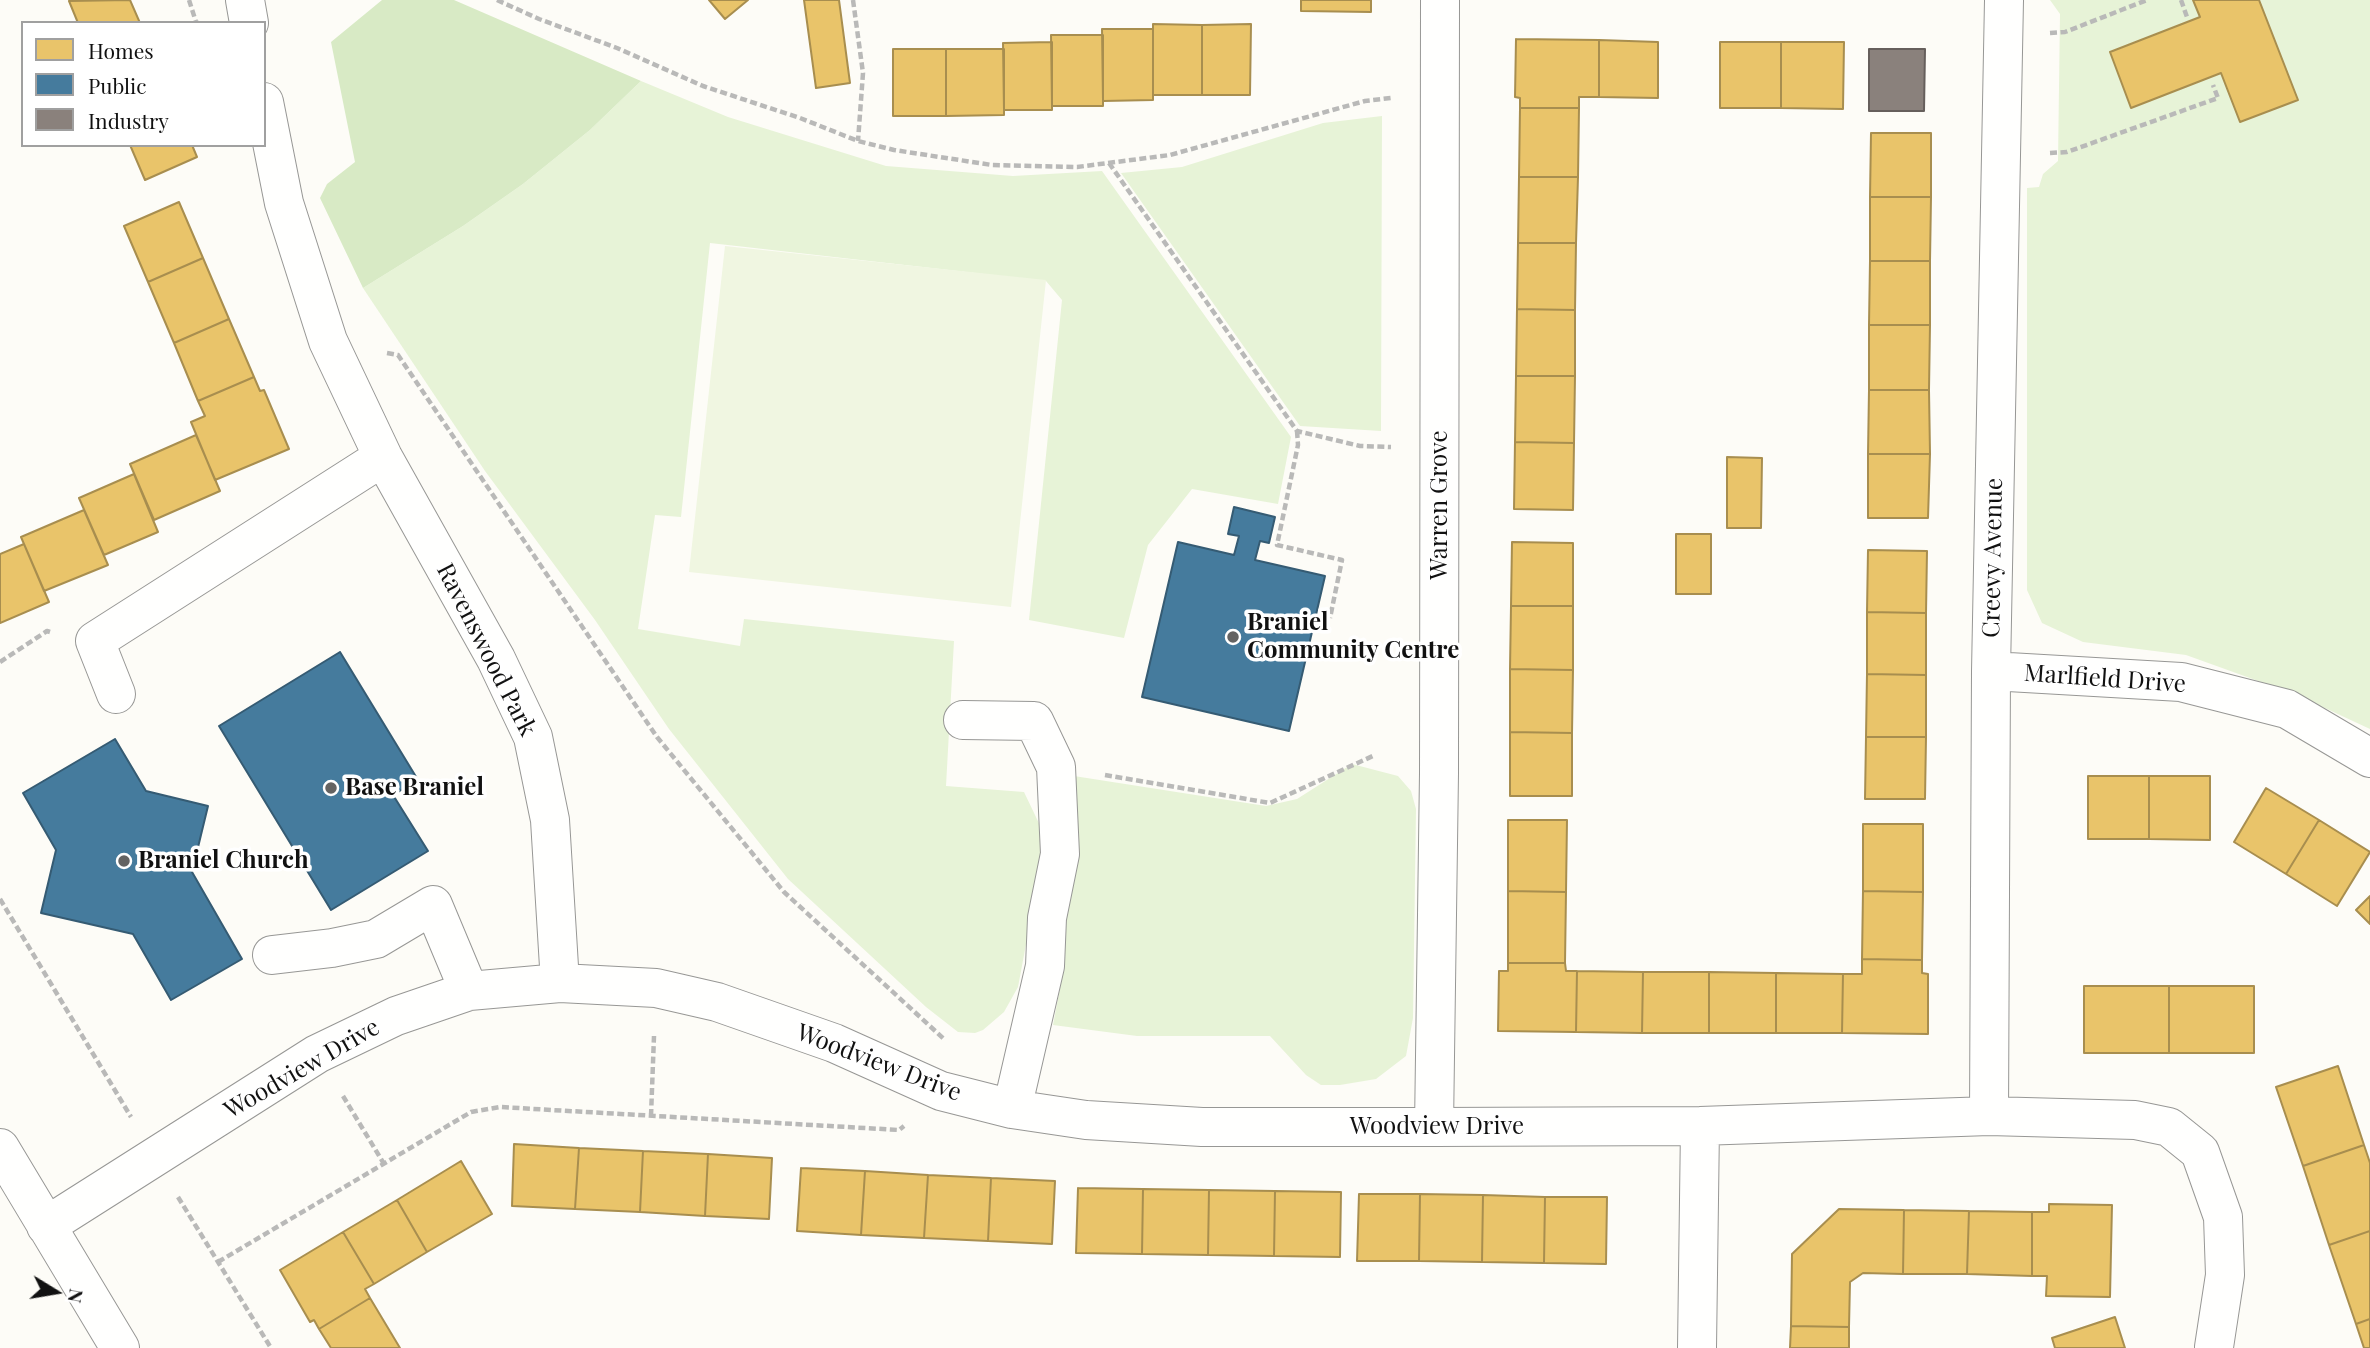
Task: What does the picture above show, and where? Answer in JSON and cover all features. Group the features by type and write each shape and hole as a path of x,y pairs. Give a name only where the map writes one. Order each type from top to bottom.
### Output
{"street":[{"path":"245,0 249,21"},
{"name":"Warren Grove","path":"1434,1127 1440,759 1440,0"},
{"name":"Creevy Avenue","path":"1989,1116 1991,671 2004,18"},
{"name":"Ravenswood Park","path":"266,112 284,204 328,341 383,457 496,659 533,737 550,820 560,983"},
{"path":"116,694 95,641 383,457"},
{"name":"Marlfield Drive","path":"1991,671 2181,682 2287,709 2370,758"},
{"path":"962,720 1034,721 1056,767 1060,853 1047,918 1044,976 1012,1109"},
{"path":"272,955 376,939 433,905 469,991"},
{"name":"Woodview Drive","path":"46,1226 317,1054 396,1016 469,991 560,983 656,988 717,1002 834,1044 941,1091 1012,1109 1086,1120 1202,1127 1700,1126 1989,1116 2135,1120 2169,1127 2200,1152 2223,1217 2225,1275 2214,1348"},
{"path":"1697,1348 1700,1126"},
{"path":"0,1148 120,1348"}],"path":[{"path":"189,0 196,21"},
{"path":"497,0 704,86 800,118 858,141 894,150 992,165 1077,167 1170,155 1365,101 1441,93"},
{"path":"853,0 863,73 858,141"},
{"path":"2004,18 2065,32 2147,0"},
{"path":"2181,0 2187,17"},
{"path":"2001,155 2067,152 2218,98 2213,85"},
{"path":"1109,163 1297,431 1298,446 1277,545 1342,560 1330,618"},
{"path":"218,1262 471,1112 500,1107 899,1130 941,1091 946,1045 943,1036 783,892 657,737 398,355 328,341"},
{"path":"1297,431 1360,446 1440,447"},
{"path":"1056,767 1270,803 1375,755"},
{"path":"0,899 271,1348"},
{"path":"651,1116 656,988"},
{"path":"317,1054 384,1164"}],"green space":[{"path":"382,0 454,0 641,81 590,130 523,184 463,226 363,288 320,198 327,184 355,162 331,42"},
{"path":"2050,0 2370,0 2370,729 2297,695 2186,655 2083,642 2042,623 2027,590 2027,188 2039,187 2043,174 2058,161 2060,14"},
{"path":"641,81 728,117 886,166 1013,176 1102,171 1291,437 1278,504 1192,489 1148,545 1124,638 1029,620 1062,300 1046,281 710,243 681,517 655,515 638,629 740,646 744,619 954,641 946,786 1024,792 1046,838 1018,987 1004,1012 983,1030 975,1033 958,1032 926,1007 788,879 669,729 595,620 485,471 363,288 463,226 523,184 590,130"},
{"path":"1382,116 1381,431 1300,426 1121,173 1182,167 1323,123"},
{"path":"725,246 1046,280 1011,607 689,572"},
{"path":"1352,764 1398,776 1411,791 1416,809 1413,1018 1406,1056 1376,1079 1321,1085 1306,1075 1270,1036 1137,1036 1053,1025 1064,967 1055,926 1074,776 1266,806 1297,799"}],"building: Homes":[{"path":"130,0 139,21 77,21 69,1"},
{"path":"709,0 748,0 725,19"},
{"path":"804,0 839,0 850,83 816,88"},
{"path":"1301,0 1371,0 1371,12 1301,11"},
{"path":"2193,0 2259,0 2298,100 2240,122 2221,73 2131,108 2110,52 2200,17"},
{"path":"1153,24 1202,25 1202,95 1153,95"},
{"path":"1251,24 1250,95 1202,95 1202,25"},
{"path":"1102,29 1153,29 1153,100 1103,101"},
{"path":"1051,35 1103,35 1103,106 1052,106"},
{"path":"1516,39 1599,40 1599,97 1579,97 1579,108 1520,108 1520,98 1515,97"},
{"path":"1599,40 1658,42 1658,98 1599,97"},
{"path":"1052,42 1052,110 1004,110 1003,43"},
{"path":"1720,42 1781,42 1781,108 1720,108"},
{"path":"1781,42 1844,42 1843,109 1781,108"},
{"path":"893,49 946,49 946,116 893,116"},
{"path":"946,49 1004,49 1004,115 946,116"},
{"path":"1520,108 1579,108 1578,177 1519,177"},
{"path":"1871,133 1931,133 1931,197 1870,197"},
{"path":"131,147 193,147 197,157 145,180"},
{"path":"1519,177 1578,177 1576,243 1518,243"},
{"path":"1870,197 1931,197 1930,261 1870,261"},
{"path":"179,202 203,258 148,282 124,226"},
{"path":"1518,243 1576,243 1575,310 1517,309"},
{"path":"203,258 229,319 174,343 148,282"},
{"path":"1870,261 1930,261 1930,325 1869,325"},
{"path":"1517,309 1575,310 1575,376 1516,376"},
{"path":"229,319 254,377 198,401 174,343"},
{"path":"1869,325 1930,325 1929,390 1869,390"},
{"path":"1516,376 1575,376 1574,443 1515,442"},
{"path":"254,377 260,391 264,390 289,449 215,480 191,422 205,416 198,401"},
{"path":"1869,390 1929,390 1930,454 1868,454"},
{"path":"196,435 220,491 154,520 130,464"},
{"path":"1515,442 1574,443 1573,510 1514,509"},
{"path":"1868,454 1930,454 1928,518 1868,518"},
{"path":"1727,457 1762,458 1761,528 1727,528"},
{"path":"134,474 158,532 104,555 79,498"},
{"path":"84,510 108,565 44,591 21,537"},
{"path":"1676,534 1711,534 1711,594 1676,594"},
{"path":"1512,542 1573,543 1573,606 1511,606"},
{"path":"24,544 49,602 0,623 0,554"},
{"path":"1868,550 1927,551 1926,613 1867,612"},
{"path":"1511,606 1573,606 1573,670 1510,669"},
{"path":"1867,612 1926,613 1926,675 1867,674"},
{"path":"1510,669 1573,670 1572,733 1510,732"},
{"path":"1867,674 1926,675 1926,737 1866,737"},
{"path":"1510,732 1572,733 1572,796 1510,796"},
{"path":"1866,737 1926,737 1925,799 1865,799"},
{"path":"2088,776 2149,776 2149,839 2088,839"},
{"path":"2149,776 2210,776 2210,840 2149,839"},
{"path":"2266,788 2319,820 2286,874 2234,842"},
{"path":"1508,820 1567,820 1566,892 1508,891"},
{"path":"2319,820 2370,852 2337,906 2286,874"},
{"path":"1863,824 1923,824 1923,892 1863,891"},
{"path":"1508,891 1566,892 1565,963 1508,963"},
{"path":"1863,891 1923,892 1922,960 1862,959"},
{"path":"2370,896 2370,924 2356,910"},
{"path":"1862,959 1922,960 1922,973 1928,974 1928,1034 1842,1033 1843,974 1862,974"},
{"path":"1508,963 1565,963 1566,971 1577,971 1576,1032 1498,1031 1499,971 1508,971"},
{"path":"1577,971 1643,972 1642,1033 1576,1032"},
{"path":"1643,972 1709,972 1709,1033 1642,1033"},
{"path":"1709,972 1776,973 1776,1033 1709,1033"},
{"path":"1776,973 1843,974 1842,1033 1776,1033"},
{"path":"2084,986 2169,986 2169,1053 2084,1053"},
{"path":"2169,986 2254,986 2254,1053 2169,1053"},
{"path":"2338,1066 2364,1145 2303,1166 2276,1087"},
{"path":"514,1144 579,1148 575,1209 512,1206"},
{"path":"2364,1145 2370,1163 2370,1231 2329,1245 2303,1166"},
{"path":"579,1148 643,1151 640,1212 575,1209"},
{"path":"643,1151 708,1154 705,1216 640,1212"},
{"path":"708,1154 772,1158 769,1219 705,1216"},
{"path":"461,1161 492,1214 427,1252 397,1200"},
{"path":"801,1168 865,1171 861,1235 797,1231"},
{"path":"865,1171 928,1175 924,1238 861,1235"},
{"path":"928,1175 991,1178 988,1241 924,1238"},
{"path":"991,1178 1055,1181 1052,1244 988,1241"},
{"path":"1078,1188 1143,1189 1142,1254 1076,1253"},
{"path":"1143,1189 1209,1190 1208,1255 1142,1254"},
{"path":"1209,1190 1275,1191 1274,1256 1208,1255"},
{"path":"1275,1191 1341,1192 1340,1257 1274,1256"},
{"path":"1359,1194 1420,1194 1419,1261 1357,1261"},
{"path":"1420,1194 1483,1195 1482,1262 1419,1261"},
{"path":"1483,1195 1545,1197 1544,1263 1482,1262"},
{"path":"1545,1197 1607,1197 1606,1264 1544,1263"},
{"path":"397,1200 427,1252 374,1284 343,1232"},
{"path":"2049,1204 2112,1205 2110,1297 2046,1296 2047,1276 2032,1276 2032,1212 2049,1212"},
{"path":"1839,1209 1904,1210 1903,1274 1863,1273 1850,1282 1849,1327 1791,1326 1792,1254"},
{"path":"1904,1210 1969,1211 1967,1274 1903,1274"},
{"path":"1969,1211 2032,1212 2032,1276 1967,1274"},
{"path":"2370,1231 2370,1319 2356,1324 2329,1245"},
{"path":"343,1232 374,1284 365,1289 370,1298 319,1329 314,1320 310,1322 280,1270"},
{"path":"370,1298 400,1348 331,1348 319,1329"},
{"path":"2115,1317 2125,1348 2055,1348 2052,1338"},
{"path":"2370,1319 2370,1348 2364,1348 2356,1324"},
{"path":"1791,1326 1849,1327 1849,1348 1790,1348"}],"building: Public":[{"name":"Braniel Community Centre","path":"1234,507 1275,517 1269,543 1260,541 1255,560 1325,576 1289,731 1142,697 1178,542 1234,555 1239,536 1228,534"},
{"name":"Base Braniel","path":"340,652 418,780 393,795 428,851 331,910 219,726"},
{"name":"Braniel Church","path":"115,739 146,791 208,806 192,872 242,959 171,1000 133,934 41,913 56,850 23,793"}],"building: Industry":[{"path":"1869,49 1925,49 1924,111 1869,111"}],"place":[{"name":"Braniel Community Centre","path":"1233,637"},
{"name":"Base Braniel","path":"331,788"},
{"name":"Braniel Church","path":"124,861"}]}
